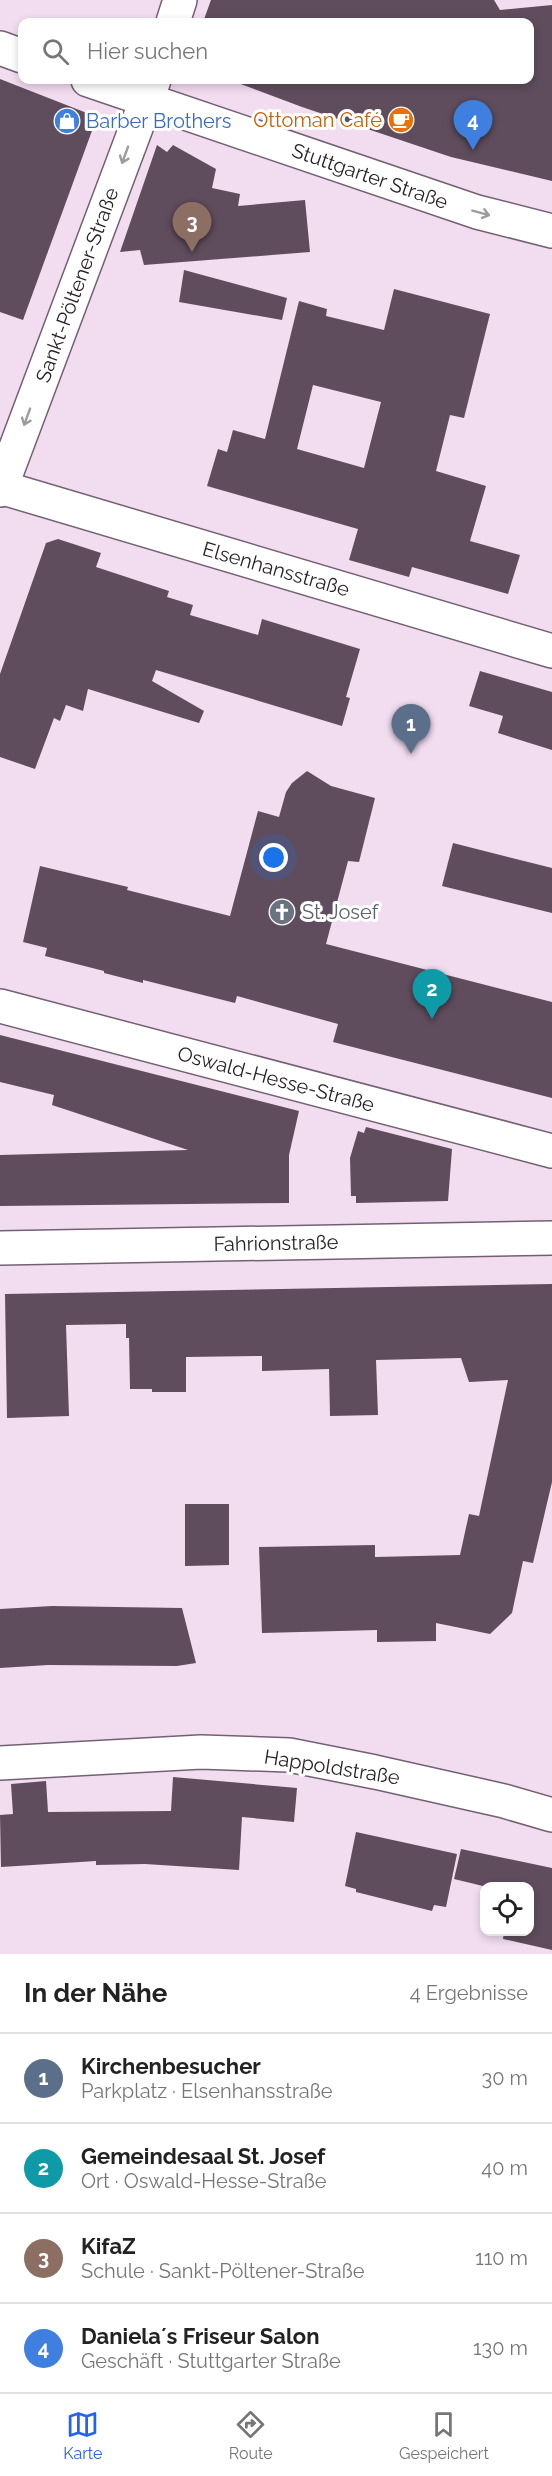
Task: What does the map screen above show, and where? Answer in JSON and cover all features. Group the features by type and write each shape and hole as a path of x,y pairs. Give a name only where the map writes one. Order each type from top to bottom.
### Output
{"street":[{"path":"173,18 180,0"},
{"path":"0,48 18,55"},
{"name":"Stuttgarter Straße","path":"113,84 150,90 477,212 552,231"},
{"name":"Sankt-Pöltener-Straße","path":"0,488 150,90"},
{"name":"Elsenhansstraße","path":"0,488 552,651"},
{"name":"Oswald-Hesse-Straße","path":"0,1006 552,1151"},
{"name":"Fahrionstraße","path":"0,1248 552,1238"},
{"name":"Happoldstraße","path":"0,1763 201,1752 288,1755 386,1774 504,1801 552,1815"}],"building":[{"path":"211,0 494,0 500,10 552,5 552,181 451,157 241,84 534,84 534,18 204,18"},
{"path":"0,79 97,117 23,320 0,312"},
{"path":"157,145 167,152 173,145 216,169 212,188 240,194 238,206 305,200 310,252 144,265 140,250 120,252"},
{"path":"184,270 287,298 282,320 179,302"},
{"path":"394,289 490,314 464,418 450,415 436,471 486,486 470,541 520,555 508,594 412,567 409,577 349,560 358,529 207,486 218,449 227,452 233,430 265,439 299,301 327,309 326,316 384,330","holes":["313,385 381,402 364,468 297,449"]},
{"path":"58,539 101,553 96,567 169,591 167,597 193,605 190,615 258,635 262,619 360,649 346,697 350,698 342,726 156,670 152,681 204,711 199,723 88,689 83,711 66,705 60,721 54,718 35,769 0,757 0,674 46,543"},
{"path":"480,671 552,692 552,750 498,733 503,716 469,706"},
{"path":"307,771 331,786 375,798 359,862 348,861 326,944 552,1002 552,1098 333,1042 338,1024 237,996 235,1003 143,980 143,983 104,973 104,971 45,956 47,948 23,942 40,866 128,887 127,890 230,916 258,811 279,817 286,792 292,783"},
{"path":"453,843 552,868 552,913 442,886"},
{"path":"0,1035 299,1111 289,1155 289,1203 0,1206 0,1155 188,1150 52,1105 54,1095 0,1082"},
{"path":"366,1127 452,1149 448,1201 356,1203 356,1196 351,1196 350,1158 358,1131 364,1133"},
{"path":"552,1284 552,1482 533,1563 523,1561 512,1613 490,1634 436,1623 436,1641 377,1642 377,1630 262,1633 259,1547 375,1545 375,1557 460,1555 469,1514 479,1516 508,1380 469,1382 461,1358 376,1360 378,1415 330,1416 329,1369 262,1371 262,1356 186,1357 186,1392 152,1392 152,1389 130,1389 129,1338 126,1338 126,1324 66,1325 69,1416 7,1418 5,1294"},
{"path":"185,1504 229,1504 229,1565 185,1566"},
{"path":"52,1606 182,1608 196,1663 177,1666 48,1665 0,1668 0,1609"},
{"path":"173,1777 297,1788 294,1822 242,1817 239,1870 145,1864 96,1865 96,1861 1,1867 0,1815 13,1814 11,1784 46,1781 48,1812 171,1811"},
{"path":"356,1832 457,1854 446,1907 434,1905 432,1911 356,1892 356,1889 345,1886"},
{"path":"461,1849 552,1868 552,1950 503,1939 503,1936 534,1936 534,1882 480,1882 480,1885 454,1879"}],"place":[{"name":"Ottoman Café","path":"401,120"},
{"name":"Barber Brothers","path":"67,121"},
{"name":"Daniela´s Friseur Salon","path":"473,150"},
{"name":"KifaZ","path":"192,252"},
{"name":"Kirchenbesucher","path":"411,754"},
{"name":"St. Josef","path":"282,912"},
{"name":"Gemeindesaal St. Josef","path":"432,1019"}]}
